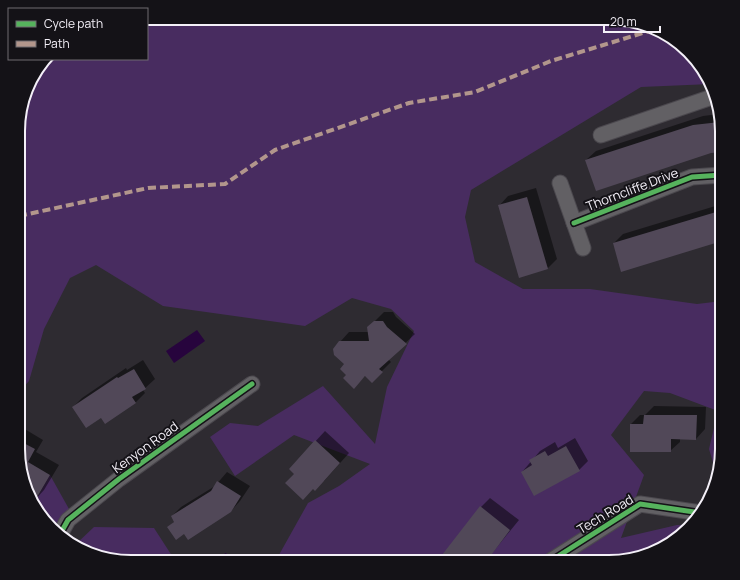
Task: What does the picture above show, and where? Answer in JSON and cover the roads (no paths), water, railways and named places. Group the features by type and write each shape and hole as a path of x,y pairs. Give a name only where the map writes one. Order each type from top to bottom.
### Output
{"street":[{"path":"601,135 709,98"},
{"name":"Thorncliffe Drive","path":"574,223 692,177 715,175"},
{"path":"560,183 583,248"},
{"name":"Kenyon Road","path":"63,530 68,520 119,479 252,384"},
{"name":"Tech Road","path":"561,555 640,504 694,512"}]}
